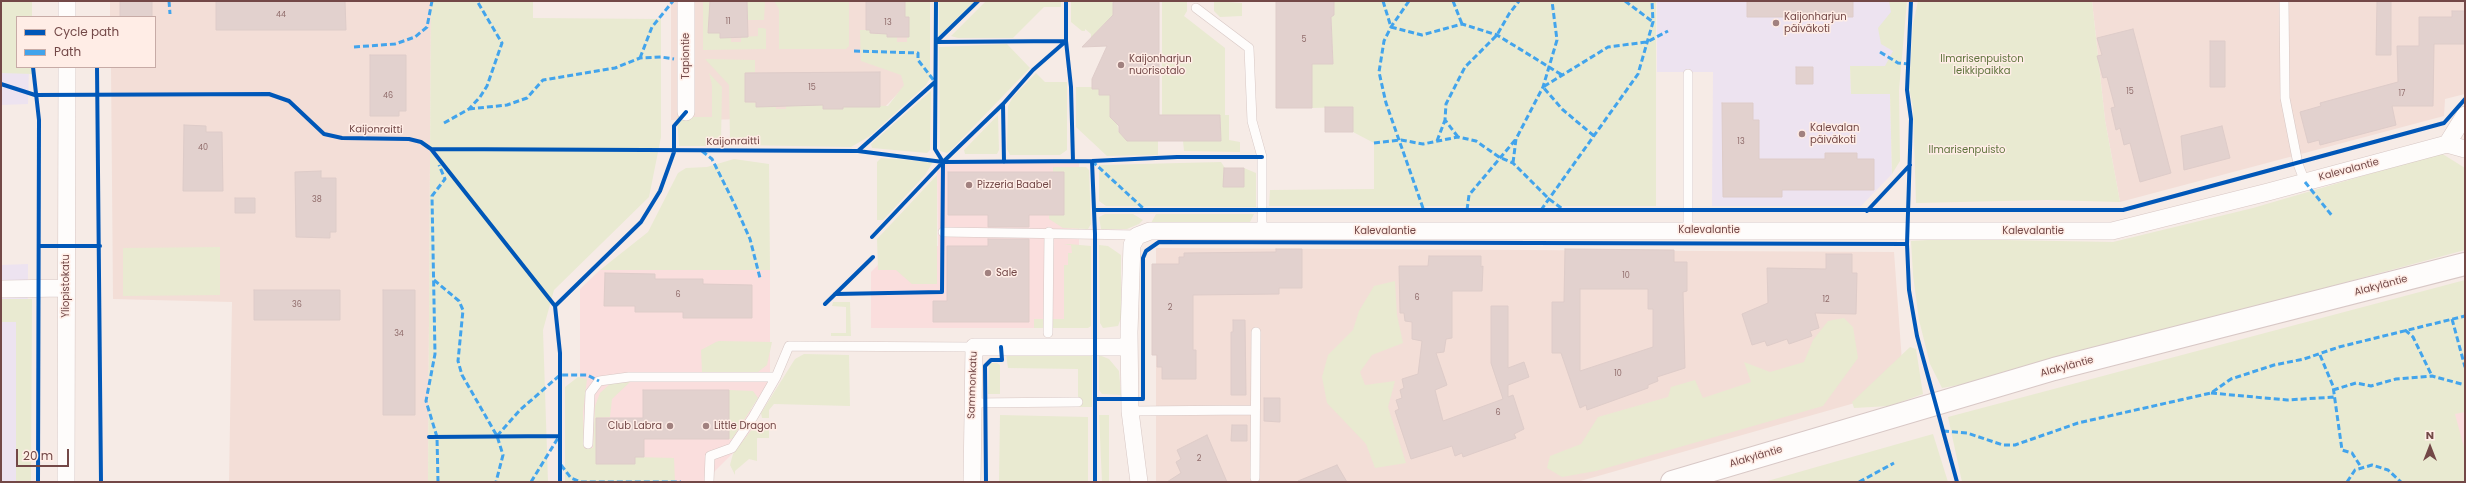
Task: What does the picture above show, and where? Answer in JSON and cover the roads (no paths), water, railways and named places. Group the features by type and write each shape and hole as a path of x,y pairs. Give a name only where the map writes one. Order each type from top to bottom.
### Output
{"main road":[{"name":"Alakyläntie","path":"1672,482 2054,369 2460,268"}],"street":[{"path":"67,1 67,16"},
{"name":"Tapiontie","path":"686,1 686,112"},
{"name":"Yliopistokatu","path":"66,482 67,68"},
{"path":"2465,115 2447,144 2465,149"},
{"name":"Kalevalantie","path":"1141,235 1150,231 2112,231 2447,144"},
{"path":"1139,482 1130,411 1129,347 1132,245 1137,236 1141,235"},
{"path":"1,289 66,288"},
{"name":"Sammonkatu","path":"972,482 974,347 1129,347"},
{"path":"1127,482 1126,451 1130,411"}],"lane":[{"path":"2284,1 2285,98 2298,164 2305,182"},
{"path":"1196,8 1249,48 1252,121 1262,157 1262,231"},
{"path":"1688,74 1688,230"},
{"path":"943,232 1049,232 1141,235"},
{"path":"1048,332 1049,232"},
{"path":"1255,478 1256,332"},
{"path":"709,482 710,456 732,448 753,417 776,376 789,346 974,347"},
{"path":"588,444 590,393 599,381 629,377 776,376"},
{"path":"972,403 1078,402"},
{"path":"1130,411 1255,410"}],"place":[{"name":"Kaijonharjun päiväkoti","path":"1776,23"},
{"name":"Kaijonharjun nuorisotalo","path":"1121,65"},
{"name":"Kalevalan päiväkoti","path":"1802,134"},
{"name":"Pizzeria Baabel","path":"969,185"},
{"name":"Sale","path":"988,273"},
{"name":"Club Labra","path":"670,426"},
{"name":"Little Dragon","path":"706,426"}],"park label":[{"name":"Ilmarisenpuiston leikkipaikka","path":"1982,64"},
{"name":"Ilmarisenpuisto","path":"1967,150"}]}
